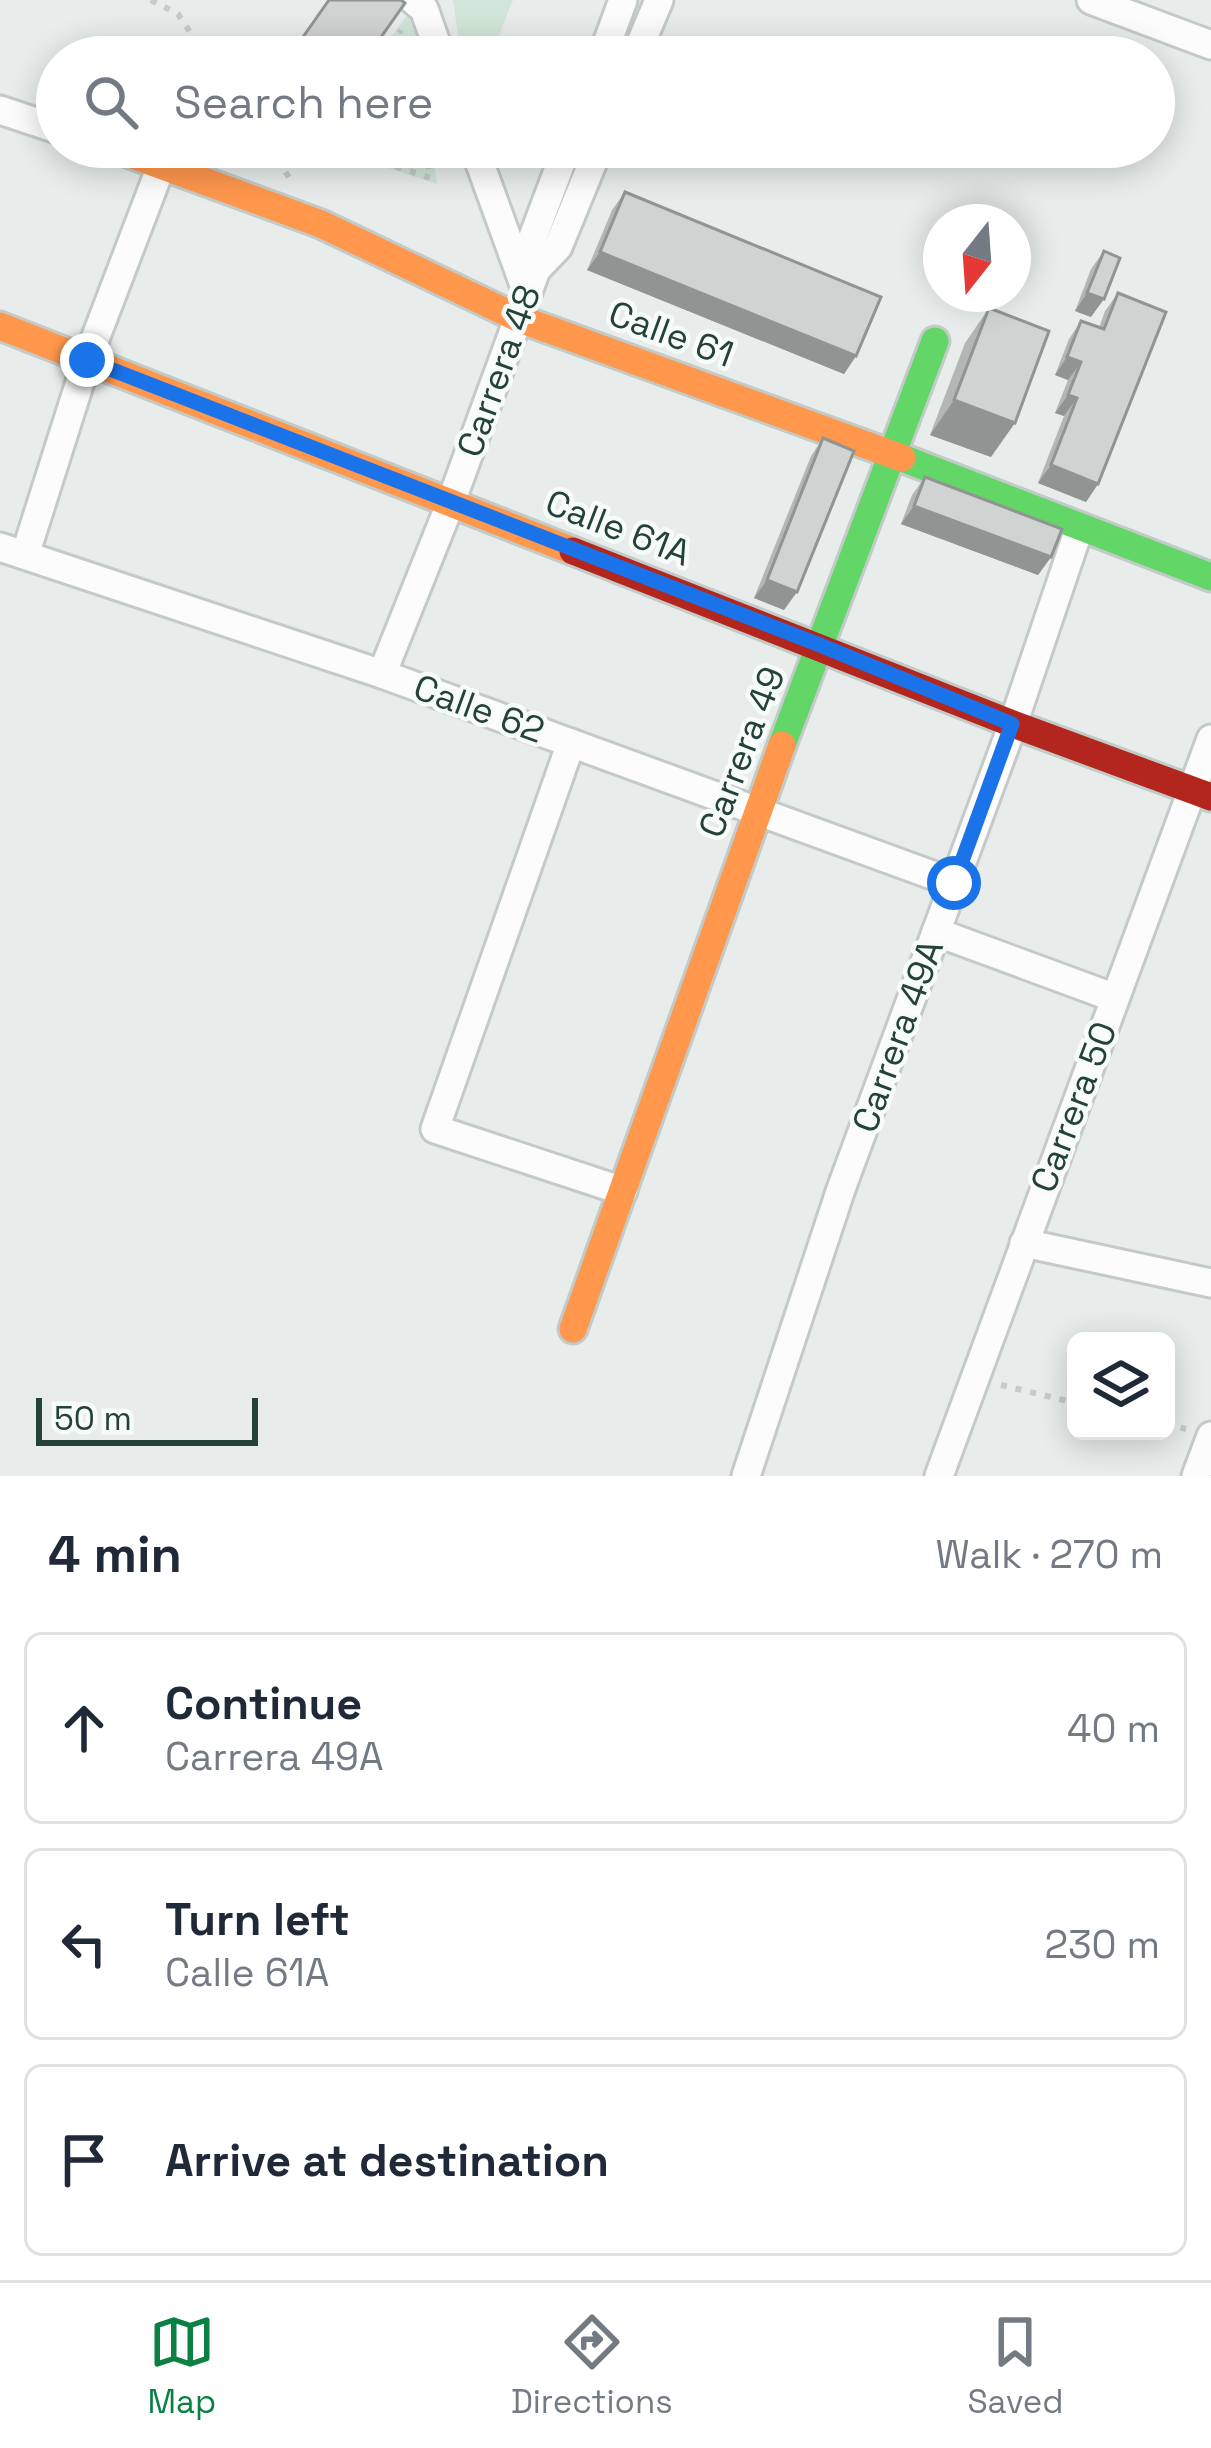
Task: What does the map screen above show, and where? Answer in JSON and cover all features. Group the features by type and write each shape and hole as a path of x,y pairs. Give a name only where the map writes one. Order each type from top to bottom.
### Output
{"street":[{"path":"610,36 623,0"},
{"path":"644,36 659,0"},
{"path":"1091,0 1211,45"},
{"path":"421,3 433,36"},
{"path":"0,110 36,122"},
{"path":"12,551 161,168"},
{"name":"Calle 61","path":"174,168 528,294 891,454 1211,577"},
{"path":"482,168 528,294"},
{"name":"Carrera 48","path":"528,294 533,237 560,168"},
{"name":"Carrera 48","path":"382,674 528,294 558,247 590,168"},
{"name":"Calle 61A","path":"0,326 1012,724 1202,793"},
{"name":"Carrera 49","path":"573,1329 757,811 935,340"},
{"name":"Carrera 49A","path":"746,1476 841,1189 1079,529"},
{"name":"Calle 62","path":"12,551 382,674 954,883"},
{"name":"Carrera 50","path":"938,1476 1115,998 1202,793 1211,739"},
{"path":"571,742 435,1129 623,1190"},
{"path":"936,932 1115,998"},
{"path":"1024,1243 1211,1283"},
{"path":"1196,1476 1211,1436"}],"path":[{"path":"151,0 178,14 193,36"},
{"path":"401,168 430,178 429,168"},
{"path":"974,1379 1067,1401"}],"green space":[{"path":"453,0 513,0 498,36 458,36"},
{"path":"412,9 416,36 392,36"},
{"path":"388,168 435,168 437,184"}],"building":[{"path":"329,0 405,3 382,36 304,36"},
{"path":"625,192 881,297 856,356 600,252"},
{"path":"1104,251 1120,258 1104,299 1087,293"},
{"path":"1118,293 1166,312 1098,484 1051,465 1077,398 1068,395 1081,362 1067,357 1081,321 1104,329"},
{"path":"987,312 1049,331 1015,423 954,400"},
{"path":"823,438 854,451 797,592 767,580"},
{"path":"925,477 1062,529 1051,557 914,506"}],"traffic: fast":[{"path":"782,745 935,341"},
{"path":"902,458 1211,577"}],"traffic: slow":[{"path":"168,168 321,224 520,319 902,458"},
{"path":"0,326 573,551"},
{"path":"573,1329 782,745"}],"traffic: jam":[{"path":"573,551 1211,797"}],"route":[{"path":"87,360 1012,724 954,883"}]}
